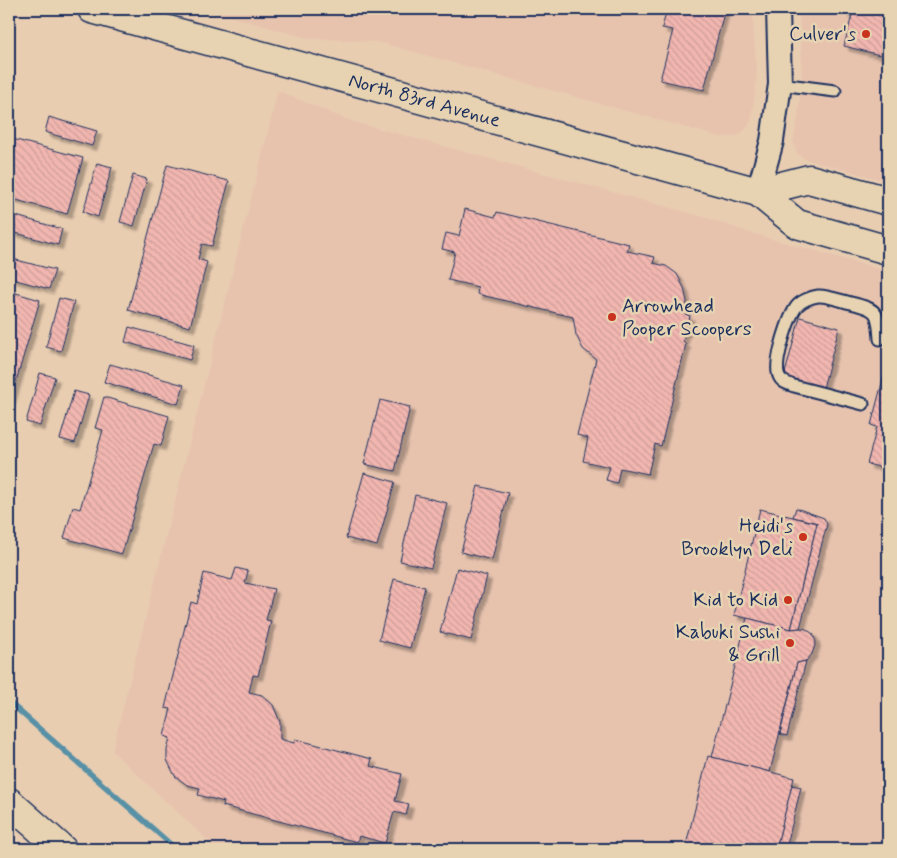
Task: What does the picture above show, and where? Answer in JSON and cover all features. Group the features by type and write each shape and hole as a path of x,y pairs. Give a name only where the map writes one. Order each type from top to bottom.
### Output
{"main road":[{"name":"North 83rd Avenue","path":"92,9 758,192 797,224 888,250"},
{"name":"North 83rd Avenue","path":"758,192 809,179 888,200"},
{"path":"9,802 62,849"}],"street":[{"path":"758,192 772,141 780,84 778,9"}],"lane":[{"path":"780,84 836,91"},
{"path":"863,404 784,382 779,376 777,368 780,352 789,320 798,305 808,298 819,295 863,306 874,311 879,318 880,339"}],"shaded area":[{"path":"214,9 753,9 757,68 751,121 746,129 737,136 720,137 378,42 307,38 213,12"},
{"path":"799,9 888,9 888,182 805,159 796,151 793,142 798,117 802,71"},
{"path":"278,91 351,121 704,217 751,233 888,271 888,849 217,849 112,751"}],"building":[{"path":"667,9 725,9 704,90 660,80 673,30 662,28"},
{"name":"Culver's","path":"845,9 888,9 888,22 880,55 844,46 852,15 844,13"},
{"path":"49,117 97,131 92,146 45,132"},
{"path":"9,138 83,158 67,214 9,198"},
{"path":"97,163 112,167 98,217 83,212"},
{"path":"167,165 229,181 212,246 202,244 198,259 207,262 190,327 128,310"},
{"path":"133,175 147,179 134,226 120,222"},
{"path":"465,209 495,217 497,212 629,244 627,251 655,257 653,263 666,266 677,274 684,288 687,302 685,314 690,316 683,341 686,344 661,446 655,444 648,474 620,468 617,483 606,480 610,467 583,461 588,438 577,435 596,359 583,349 576,335 573,317 477,294 478,287 448,280 455,252 442,249 446,233 459,236"},
{"path":"9,214 62,229 58,245 9,231"},
{"path":"9,258 55,270 49,289 9,278"},
{"path":"9,291 40,300 9,405"},
{"path":"59,298 74,302 61,351 46,347"},
{"path":"800,317 839,328 823,388 784,377"},
{"path":"129,327 194,345 190,360 125,342"},
{"path":"888,360 888,469 867,464 877,427 871,425"},
{"path":"110,364 184,385 178,404 104,382"},
{"path":"40,373 55,377 40,426 26,422"},
{"path":"74,391 89,395 75,443 60,439"},
{"path":"104,397 169,416 161,446 154,444 122,554 64,538 73,507 80,509 103,430 95,428"},
{"path":"380,400 410,407 395,471 364,464"},
{"path":"364,473 395,482 377,546 346,538"},
{"path":"478,486 508,493 492,560 461,552"},
{"path":"415,495 447,503 431,568 400,561"},
{"path":"796,508 824,518 827,524 800,628 791,629 817,523 793,517"},
{"path":"760,509 817,523 791,629 734,615"},
{"path":"236,568 248,571 245,583 274,589 266,620 271,621 258,676 253,675 249,692 262,695 273,705 280,722 280,739 294,743 295,739 372,759 370,766 402,774 395,801 409,804 406,815 394,812 385,843 359,836 357,842 223,806 224,802 198,795 200,788 187,785 175,776 167,760 170,738 164,736 171,709 165,708 191,602 197,604 204,573 232,580"},
{"path":"457,568 487,576 471,640 440,632"},
{"path":"394,579 425,587 410,648 379,640"},
{"path":"747,618 791,629 806,629 813,634 816,642 812,654 806,661 797,663 770,772 712,757"},
{"path":"806,661 787,736 780,734 797,663"},
{"path":"708,756 794,778 776,849 685,849"},
{"path":"792,785 801,787 786,849 776,849"}],"waterway":[{"path":"9,702 176,849"}],"place":[{"name":"Culver's","path":"866,34"},
{"name":"Arrowhead Pooper Scoopers","path":"612,317"},
{"name":"Heidi's Brooklyn Deli","path":"803,537"},
{"name":"Kid to Kid","path":"788,600"},
{"name":"Kabuki Sushi & Grill","path":"790,643"}]}
